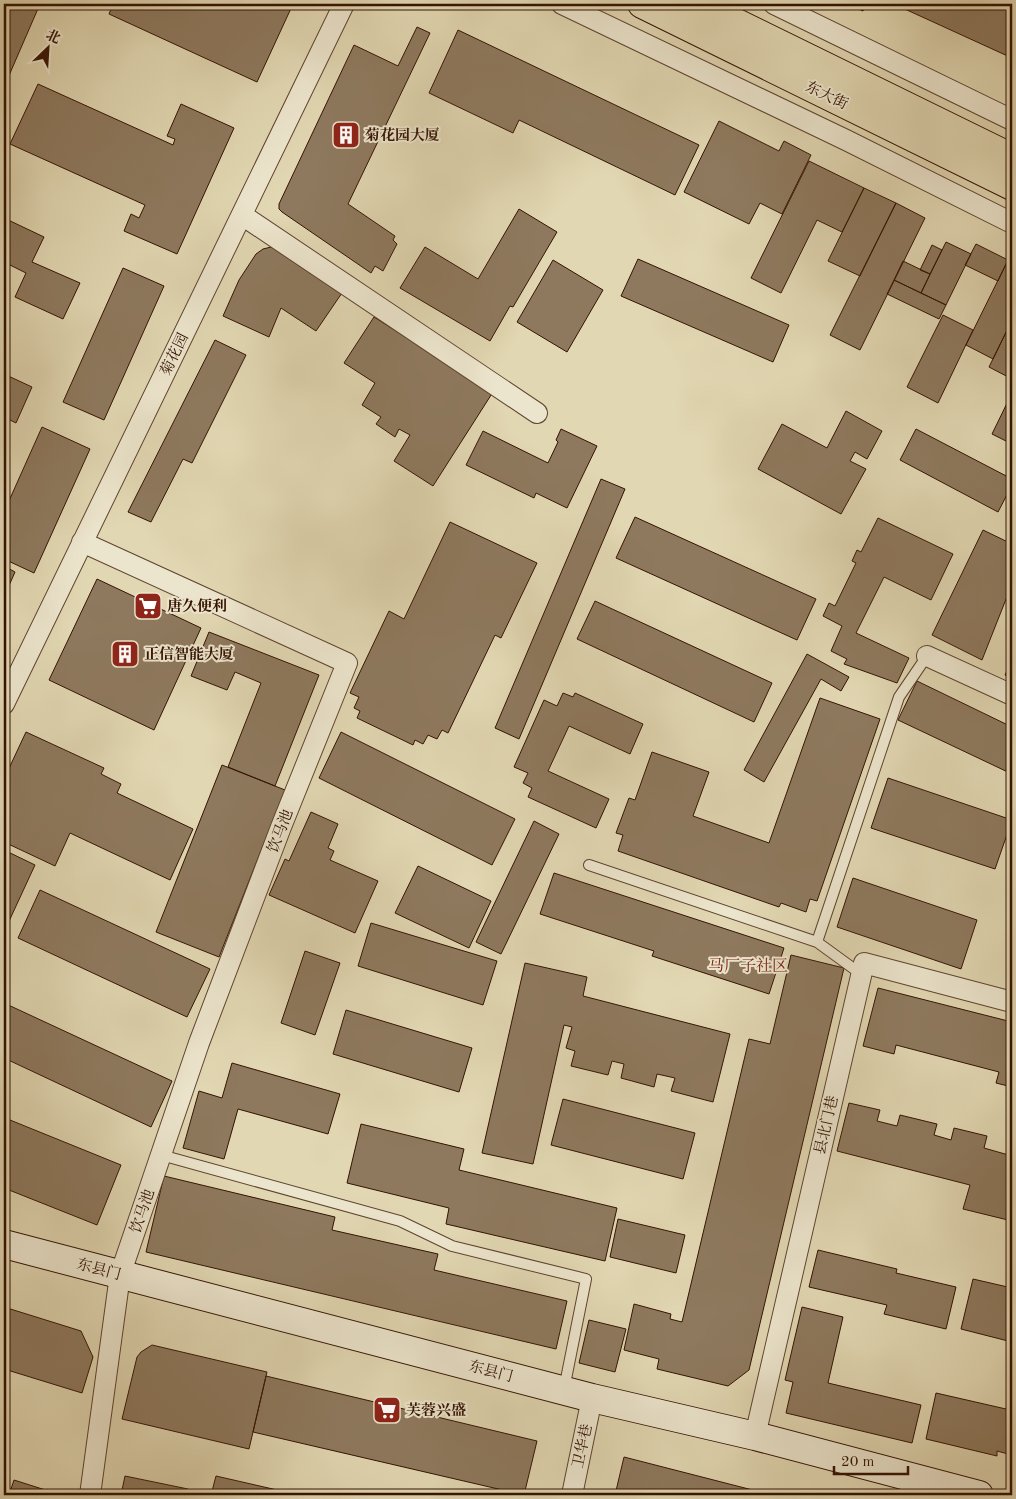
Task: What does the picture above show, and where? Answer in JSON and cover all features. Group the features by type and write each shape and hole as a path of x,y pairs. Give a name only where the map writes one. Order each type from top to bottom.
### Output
{"main road":[{"name":"东大街","path":"642,4 1012,186"},
{"name":"东大街","path":"698,4 1012,158"}],"street":[{"name":"菊花园","path":"4,704 344,4"},
{"path":"562,4 838,136 1012,223"},
{"path":"774,4 1012,120"},
{"path":"242,215 537,414"},
{"name":"饮马池","path":"82,542 347,663 281,827 199,1043 120,1274 90,1495"},
{"path":"927,656 1012,695"},
{"path":"861,974 864,963 1012,1002"},
{"name":"县北门巷","path":"755,1436 861,974"},
{"name":"东县门","path":"4,1244 592,1398 755,1436 979,1495"},
{"name":"卫华巷","path":"572,1495 592,1398"}],"lane":[{"path":"817,942 899,697 927,656"},
{"path":"589,865 817,942 861,974"},
{"path":"161,1155 400,1221 452,1246 586,1279 564,1390"}],"building":[{"path":"4,4 40,4 4,87"},
{"path":"113,4 293,4 257,82 109,14"},
{"path":"847,4 866,4 863,11"},
{"path":"1012,4 1012,58 896,5"},
{"name":"菊花园大厦","path":"417,27 430,33 348,204 395,236 393,240 397,244 383,271 375,266 371,273 282,212 279,209 279,204 354,45 398,66"},
{"path":"458,30 699,145 675,195 519,120 513,133 429,93"},
{"path":"38,84 173,145 175,139 167,136 181,104 234,128 177,254 124,231 131,214 139,218 145,205 10,144"},
{"path":"719,121 779,151 784,141 811,155 782,214 760,203 749,224 684,192"},
{"path":"809,161 864,188 842,232 817,220 781,293 751,278"},
{"path":"864,188 896,203 860,276 828,261"},
{"path":"896,203 925,218 860,350 830,335"},
{"path":"519,209 557,232 513,307 510,306 490,341 400,288 425,247 478,279"},
{"path":"4,218 44,237 32,262 80,283 63,319 15,297 26,273 4,262"},
{"path":"946,242 971,254 946,305 921,293"},
{"path":"976,244 1008,260 998,281 965,265"},
{"path":"932,245 942,250 930,274 920,270"},
{"path":"280,247 344,290 316,331 281,308 269,337 223,316 239,280 256,254 263,249"},
{"path":"638,259 789,325 773,362 621,296"},
{"path":"553,260 603,290 567,352 517,322"},
{"path":"1008,260 1012,262 1012,320 993,359 966,345"},
{"path":"903,261 930,274 921,293 894,280"},
{"path":"123,268 164,286 104,420 63,402"},
{"path":"894,280 946,305 939,319 887,294"},
{"path":"943,315 973,330 938,403 907,387"},
{"path":"374,317 493,392 433,486 394,461 410,435 399,429 395,437 376,424 381,417 362,405 375,383 344,363"},
{"path":"1012,320 1012,379 989,367"},
{"path":"215,340 246,355 192,463 183,459 151,522 128,512"},
{"path":"4,374 32,387 16,423 4,417"},
{"path":"1012,393 1012,444 992,434"},
{"path":"846,411 882,431 867,459 855,452 850,461 866,469 841,514 758,469 782,424 827,448"},
{"path":"42,427 90,449 34,573 4,559 4,512"},
{"path":"561,429 597,446 567,508 536,493 534,498 466,465 483,431 548,463 558,442 556,440"},
{"path":"916,429 1012,479 1012,485 998,512 900,460"},
{"path":"601,479 625,489 519,739 495,728"},
{"path":"635,517 816,599 797,640 616,558"},
{"path":"878,518 953,554 931,600 884,577 856,633 909,658 897,683 844,664 847,659 831,651 842,626 823,616 829,603 835,606 856,563 852,561 857,550 861,552"},
{"path":"450,522 537,563 501,638 495,635 448,733 442,730 437,739 428,735 423,744 415,740 413,745 357,718 360,711 354,708 359,697 350,693 389,611 404,619"},
{"path":"983,530 1012,544 1012,584 982,660 932,635"},
{"path":"4,566 15,572 4,597"},
{"name":"正信智能大厦","path":"97,579 201,628 154,730 49,680"},
{"path":"595,601 772,683 754,722 577,639"},
{"path":"209,632 319,675 275,786 228,767 261,683 235,672 227,690 191,676"},
{"path":"807,654 849,677 841,691 821,679 764,782 744,770"},
{"path":"1012,660 1012,678 1005,675"},
{"path":"917,681 1012,727 1012,774 898,720"},
{"path":"563,693 573,697 575,693 643,724 630,754 569,726 548,771 609,799 596,828 528,797 532,788 523,783 528,773 514,767 544,700 557,706"},
{"path":"820,698 880,719 817,901 810,899 806,912 781,903 779,907 618,851 623,835 616,833 629,798 635,800 652,752 709,772 693,816 769,843"},
{"path":"26,732 104,768 101,774 121,784 117,793 193,829 170,880 70,833 55,866 4,842 4,779"},
{"path":"341,732 515,819 492,865 319,778"},
{"path":"222,765 285,790 219,957 156,932"},
{"path":"888,778 1012,820 995,869 871,828"},
{"path":"311,812 338,824 328,848 334,851 330,860 378,881 355,933 269,895 285,859 289,861"},
{"path":"534,821 559,834 501,954 476,942"},
{"path":"4,850 35,865 4,932"},
{"path":"418,866 491,901 469,948 395,913"},
{"path":"554,873 784,948 769,994 652,956 654,951 540,914"},
{"path":"853,878 977,920 961,969 837,927"},
{"path":"40,890 210,969 187,1017 18,938"},
{"path":"371,923 497,961 483,1005 358,966"},
{"path":"305,951 340,963 315,1035 281,1023"},
{"path":"791,955 844,968 749,1370 728,1386 657,1369 659,1359 624,1350 634,1304 671,1314 670,1319 682,1322 749,1039 770,1044"},
{"path":"525,963 587,977 583,996 730,1034 713,1102 671,1091 675,1078 657,1074 654,1087 621,1078 624,1064 612,1061 608,1075 571,1066 575,1051 566,1048 572,1027 564,1025 533,1164 482,1153"},
{"path":"878,988 1012,1022 1012,1087 996,1083 999,1072 896,1045 894,1054 863,1046"},
{"path":"4,1003 172,1081 151,1127 4,1058"},
{"path":"346,1010 472,1048 459,1092 333,1054"},
{"path":"232,1063 340,1094 328,1134 238,1109 224,1159 183,1148 199,1091 222,1098"},
{"path":"563,1099 695,1133 683,1179 551,1145"},
{"path":"849,1103 880,1110 877,1121 897,1126 900,1115 937,1124 934,1135 951,1140 954,1128 987,1136 984,1148 1012,1156 1012,1221 963,1209 970,1185 837,1151"},
{"path":"10,1120 121,1165 97,1225 4,1188 4,1129"},
{"path":"361,1124 464,1149 459,1170 617,1208 605,1261 446,1224 449,1208 347,1183"},
{"path":"164,1176 335,1217 332,1230 438,1254 434,1270 567,1301 556,1349 146,1252"},
{"path":"618,1219 685,1235 676,1273 610,1257"},
{"path":"818,1250 897,1269 896,1273 956,1287 946,1329 884,1314 887,1305 809,1287"},
{"path":"973,1279 1012,1288 1012,1342 961,1329"},
{"path":"4,1307 81,1331 93,1357 82,1393 4,1369"},
{"path":"802,1307 843,1317 828,1383 921,1405 912,1443 786,1413 793,1382 785,1380"},
{"path":"589,1320 626,1329 615,1372 579,1363"},
{"path":"152,1345 267,1372 249,1449 122,1419 137,1357"},
{"path":"266,1376 537,1441 524,1495 253,1432"},
{"path":"936,1393 1006,1409 1010,1393 1012,1393 1012,1455 997,1451 997,1456 926,1439"},
{"path":"624,1457 772,1495 615,1495"},
{"path":"125,1476 188,1489 187,1495 121,1495"},
{"path":"216,1476 299,1495 211,1495"},
{"path":"14,1480 58,1494 9,1495"}],"place":[{"name":"菊花园大厦","path":"346,135"},
{"name":"唐久便利","path":"148,606"},
{"name":"正信智能大厦","path":"125,654"},
{"name":"芙蓉兴盛","path":"387,1410"}],"district":[{"name":"马厂子社区","path":"748,965"}]}
